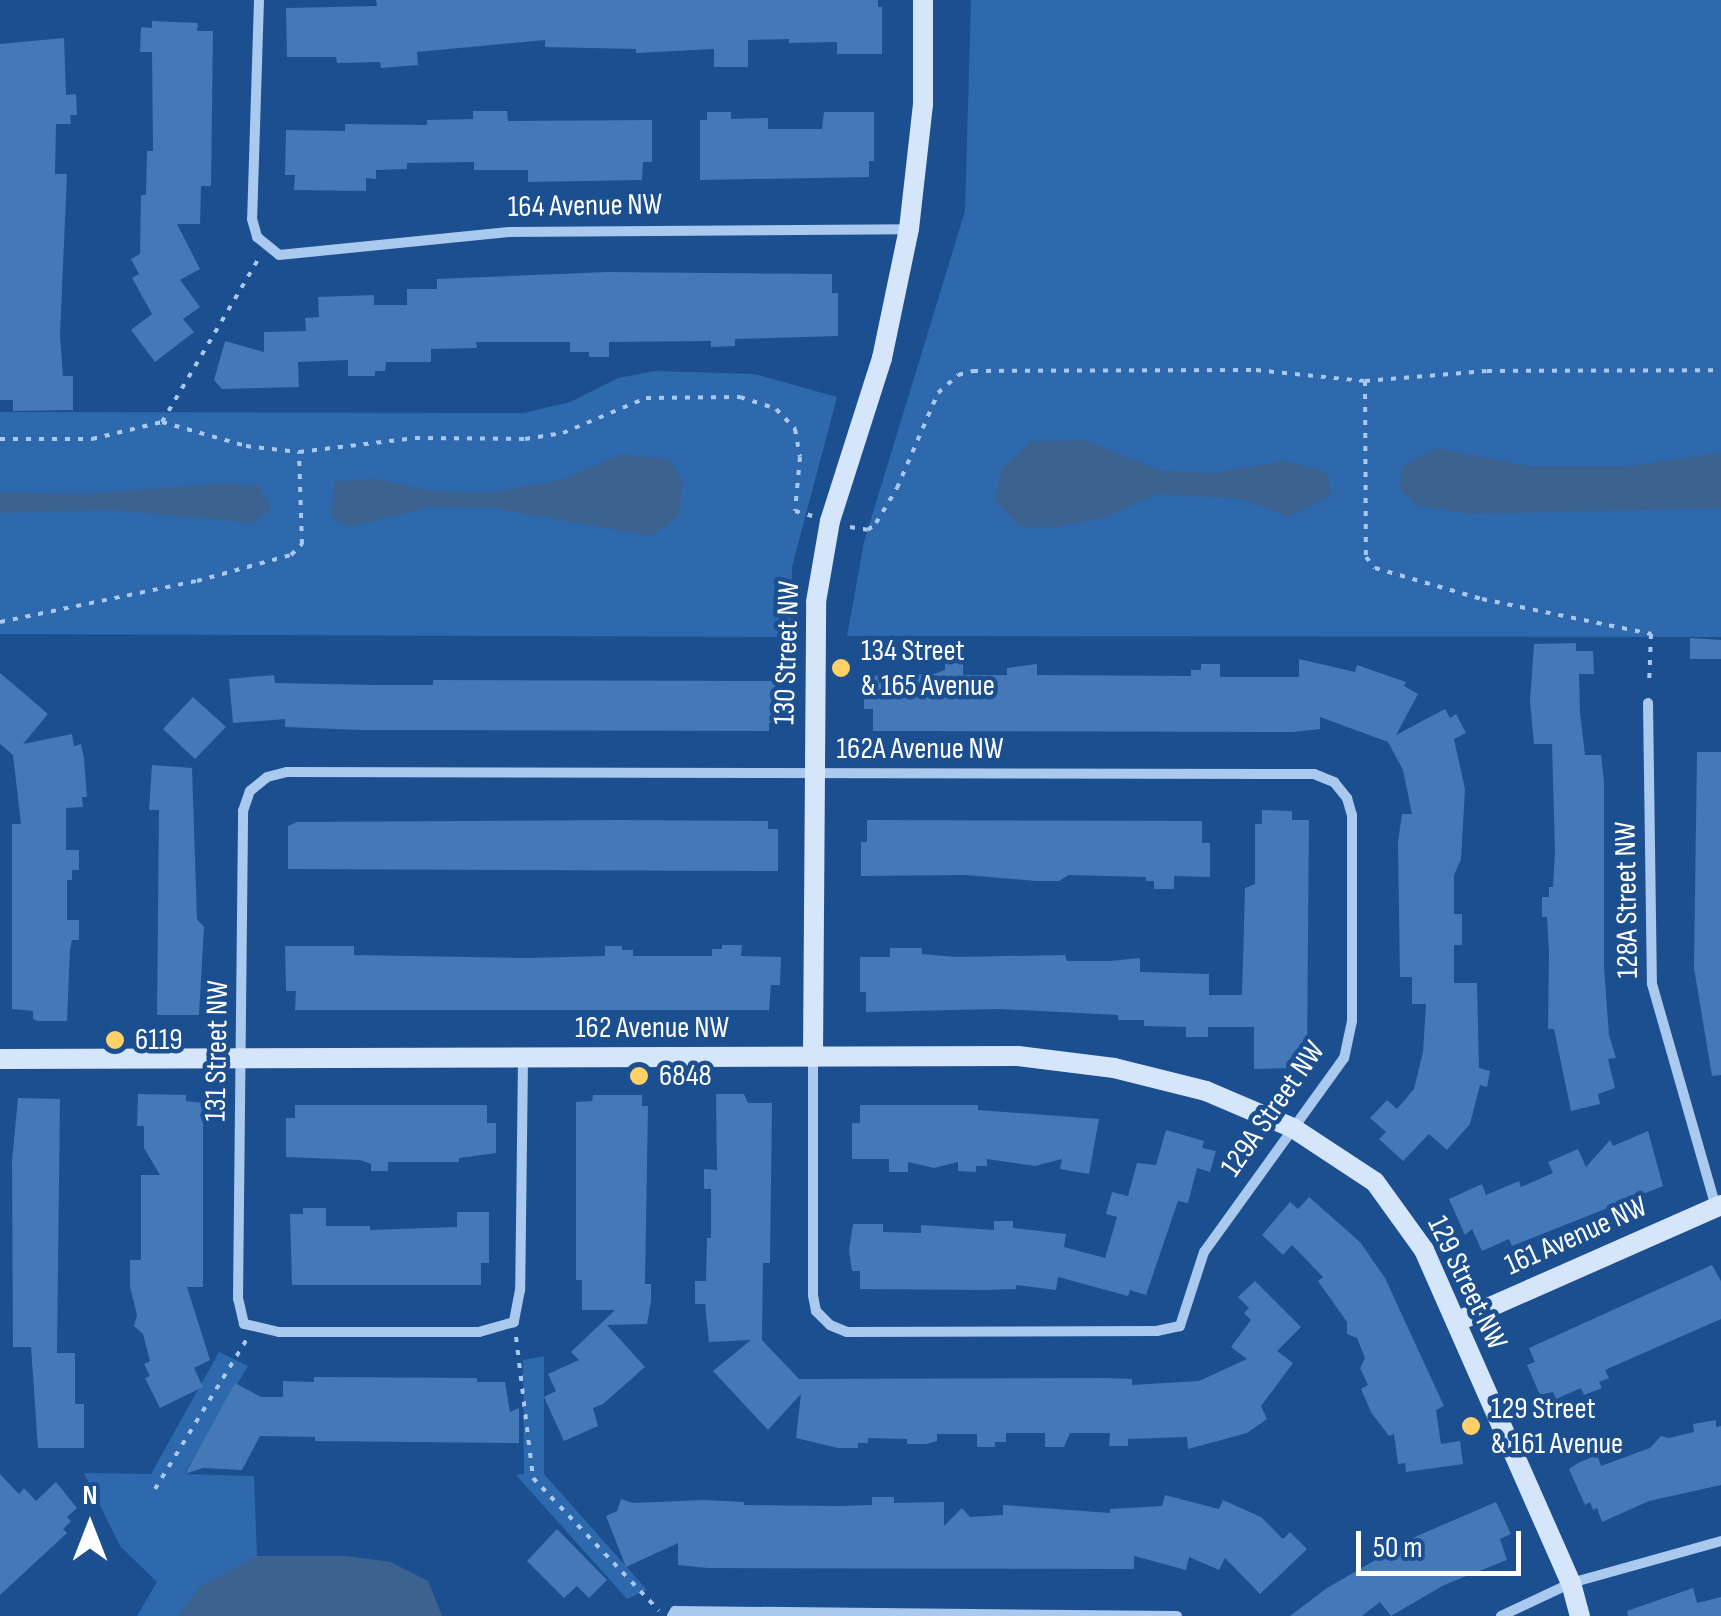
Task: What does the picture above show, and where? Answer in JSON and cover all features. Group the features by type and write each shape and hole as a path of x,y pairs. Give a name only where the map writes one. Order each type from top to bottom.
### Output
{"street":[{"path":"259,0 251,204 256,237 265,248"},
{"name":"130 Street NW","path":"923,0 923,104 909,229 882,358 830,522 816,602 813,1295 821,1318 846,1332 1157,1331 1180,1326"},
{"name":"164 Avenue NW","path":"265,248 279,256 438,238 573,230 909,229"},
{"name":"128A Street NW","path":"1648,703 1652,984 1718,1206"},
{"name":"162A Avenue NW","path":"257,782 287,772 1314,774 1340,787"},
{"name":"131 Street NW","path":"250,1325 238,1299 243,811 257,782"},
{"name":"129A Street NW","path":"1180,1326 1204,1252 1333,1074 1349,1039 1352,816 1340,787"},
{"name":"162 Avenue NW","path":"0,1059 1063,1059 1154,1076 1206,1091 1292,1128"},
{"path":"250,1325 279,1332 479,1332 514,1322 520,1290 523,1059"},
{"name":"129 Street NW","path":"1292,1128 1375,1182 1424,1250 1571,1583 1580,1616"},
{"name":"161 Avenue NW","path":"1456,1322 1718,1206"},
{"path":"1501,1616 1571,1583 1721,1541"},
{"path":"672,1616 675,1611 781,1615 1174,1615"}],"path":[{"path":"162,422 265,248"},
{"path":"0,439 92,439 162,422 246,446 299,452 415,438 545,437 646,398 740,397 776,409 795,429 800,458 795,511 868,530 897,488 938,394 958,375 973,370 1256,370 1366,381 1511,370 1721,370"},
{"path":"1366,381 1366,557 1374,568 1482,600 1651,634 1648,703"},
{"path":"0,622 197,581 291,554 302,544 299,452"},
{"path":"514,1322 534,1478 664,1616"},
{"path":"155,1489 250,1325"}],"shaded area":[{"path":"971,0 1721,0 1721,637 847,636 864,542 965,211"},
{"path":"655,371 755,374 837,397 792,567 793,637 0,634 0,412 524,413 570,402 618,378"},
{"path":"1084,440 1160,470 1213,473 1286,461 1328,473 1331,496 1289,516 1241,499 1157,494 1106,517 1056,527 1021,527 995,502 1001,469 1032,441"},
{"path":"1436,448 1529,466 1629,466 1721,453 1721,508 1471,514 1418,506 1399,490 1402,467"},
{"path":"622,454 670,459 683,481 679,516 651,536 493,508 431,507 348,527 331,517 335,481 377,479 431,491 488,493 562,480"},
{"path":"225,483 259,486 271,509 254,523 110,510 0,513 0,492 83,494"},
{"path":"219,1352 248,1366 184,1474 254,1476 257,1556 344,1556 390,1562 428,1581 442,1616 137,1616 157,1582 120,1546 84,1473 151,1474"},
{"path":"544,1356 544,1474 647,1590 627,1599 516,1475 524,1474 523,1360"},
{"path":"257,1556 344,1556 390,1562 428,1581 442,1616 178,1616 199,1587"}],"building":[{"path":"376,0 878,0 878,7 882,7 882,54 837,54 837,42 748,40 748,67 714,67 714,49 636,53 636,49 545,47 545,40 417,52 418,65 381,68 380,62 337,63 336,57 287,57 286,8 377,6"},
{"path":"152,21 198,23 197,31 213,31 211,186 201,186 200,224 177,224 200,269 180,280 200,307 183,319 194,332 155,362 131,330 152,314 132,278 139,274 131,259 140,254 141,195 146,195 147,151 153,151 152,52 140,52 141,27 152,28"},
{"path":"64,38 66,95 76,94 77,115 70,115 71,124 56,124 55,174 67,174 60,336 63,376 73,376 73,410 13,411 13,400 0,400 0,44"},
{"path":"473,111 507,111 508,121 652,120 652,162 643,162 642,180 528,182 528,170 474,170 474,162 407,163 407,169 376,170 376,179 366,178 366,191 294,190 295,175 285,175 286,130 345,131 345,124 427,125 427,120 473,119"},
{"path":"707,112 731,112 731,119 768,118 768,129 822,129 824,112 874,112 874,161 869,161 869,177 700,180 700,120 707,120"},
{"path":"608,272 832,274 832,293 838,293 838,336 735,339 735,346 711,347 711,341 609,342 609,357 570,352 570,342 476,342 477,348 431,349 431,362 386,362 385,371 375,371 375,376 348,376 348,360 298,362 299,387 222,389 214,380 225,341 264,352 264,332 306,331 305,318 319,317 318,297 374,295 374,305 407,305 407,289 437,289 437,279"},
{"path":"1690,638 1721,640 1721,659 1690,659"},
{"path":"1576,643 1576,651 1593,651 1594,674 1579,674 1580,713 1585,755 1601,755 1604,782 1604,967 1609,1035 1616,1058 1608,1059 1615,1088 1598,1094 1600,1104 1571,1111 1554,1029 1548,1029 1549,954 1547,917 1542,917 1542,897 1549,897 1549,887 1553,887 1552,744 1534,744 1530,701 1534,644"},
{"path":"1299,659 1355,672 1357,665 1406,682 1404,686 1418,694 1396,735 1445,709 1450,718 1456,714 1466,733 1454,739 1465,789 1461,859 1454,875 1454,914 1462,914 1462,945 1454,945 1454,983 1477,983 1479,1068 1490,1071 1487,1087 1480,1085 1470,1124 1447,1150 1429,1134 1403,1161 1379,1139 1386,1132 1370,1118 1387,1100 1397,1109 1414,1089 1423,1052 1426,1004 1412,1004 1412,977 1400,977 1398,842 1402,814 1412,814 1403,770 1388,742 1320,717 1320,729 1293,732 873,731 873,709 864,709 864,676 934,674 945,670 945,663 963,663 963,675 1007,675 1007,668 1037,664 1037,675 1191,676 1191,670 1201,670 1201,664 1220,664 1220,677 1299,677"},
{"path":"0,673 48,714 23,744 72,734 74,746 81,744 84,759 87,797 82,797 83,807 66,808 66,850 79,850 79,870 72,870 72,880 67,880 67,920 79,920 79,940 72,940 70,949 67,1021 38,1021 33,1019 33,1011 12,1009 12,824 21,824 13,755 0,744"},
{"path":"274,675 275,683 377,685 433,685 433,680 780,681 780,723 769,723 769,731 362,730 285,727 285,719 233,723 229,679"},
{"path":"193,697 226,727 195,759 163,729"},
{"path":"1697,752 1721,752 1721,1075 1712,1076 1694,968"},
{"path":"152,765 192,768 197,919 204,927 199,1015 157,1015 159,810 149,810"},
{"path":"1262,810 1292,811 1292,820 1309,820 1307,1056 1296,1056 1296,1068 1254,1069 1254,1027 1208,1027 1208,1037 1186,1037 1186,1027 1144,1026 1144,1020 1118,1020 1118,1015 999,1009 866,1012 866,992 860,992 860,957 890,957 890,948 922,948 922,954 956,957 1065,955 1067,961 1140,958 1140,972 1209,974 1209,995 1242,995 1245,888 1255,884 1255,824 1262,824"},
{"path":"867,820 1202,821 1202,843 1210,843 1210,877 1174,876 1174,889 1154,889 1154,881 1146,881 1146,877 1069,875 1059,881 1036,881 965,875 861,876 861,842 867,842"},
{"path":"768,821 768,829 778,829 778,871 288,869 288,826 297,822"},
{"path":"722,945 742,945 741,956 781,957 780,985 771,985 769,1010 295,1010 296,991 286,991 285,946 354,946 354,955 528,958 605,956 605,946 622,946 622,950 633,950 633,956 712,956 712,949 722,949"},
{"path":"138,1094 186,1095 186,1101 203,1103 203,1287 187,1287 210,1360 194,1368 203,1387 160,1408 145,1378 150,1376 144,1364 150,1361 143,1334 134,1326 137,1315 130,1287 130,1260 141,1260 141,1175 160,1175 144,1148 144,1126 137,1126"},
{"path":"716,1094 744,1094 748,1103 772,1103 770,1263 763,1263 762,1340 799,1379 1106,1378 1132,1379 1132,1385 1199,1381 1247,1359 1231,1347 1251,1320 1244,1313 1249,1308 1238,1297 1255,1281 1301,1327 1277,1351 1293,1363 1261,1406 1267,1419 1247,1433 1188,1449 1187,1437 1128,1439 1128,1446 1109,1446 1110,1433 1070,1433 1064,1447 1045,1447 1045,1433 1006,1433 1006,1442 995,1442 995,1447 977,1447 977,1434 937,1434 937,1441 926,1444 907,1444 907,1439 868,1438 868,1443 858,1443 858,1448 838,1448 796,1438 801,1394 768,1430 713,1371 751,1340 709,1342 705,1304 695,1304 695,1281 706,1281 707,1238 711,1238 711,1189 704,1189 704,1169 717,1170"},
{"path":"593,1095 642,1095 642,1106 648,1106 645,1284 651,1284 651,1301 647,1324 607,1325 645,1367 603,1404 593,1408 598,1426 564,1441 544,1397 556,1391 548,1374 579,1360 571,1352 615,1310 582,1310 582,1280 576,1280 576,1102 592,1101"},
{"path":"18,1098 60,1099 57,1353 75,1353 75,1404 84,1404 84,1448 38,1448 31,1347 13,1347 12,1161"},
{"path":"295,1105 487,1105 487,1123 496,1123 496,1153 459,1158 459,1162 388,1162 388,1171 371,1171 371,1164 360,1160 286,1157 286,1118 295,1118"},
{"path":"860,1105 978,1105 978,1110 1099,1119 1089,1174 1060,1169 1062,1159 1035,1166 987,1159 987,1166 976,1166 976,1172 958,1171 958,1162 934,1168 908,1162 908,1172 889,1172 889,1159 852,1159 852,1123 860,1123"},
{"path":"1166,1130 1204,1141 1202,1148 1216,1151 1210,1172 1197,1168 1188,1203 1178,1201 1146,1295 1130,1290 1128,1296 1058,1277 1056,1290 1016,1285 1016,1289 986,1290 860,1289 860,1271 852,1271 849,1250 853,1224 883,1224 883,1232 921,1233 921,1225 994,1230 994,1221 1013,1221 1013,1228 1066,1234 1064,1247 1105,1258 1117,1217 1106,1214 1112,1192 1128,1196 1137,1163 1156,1165"},
{"path":"1648,1131 1663,1186 1512,1246 1509,1239 1482,1251 1472,1229 1465,1235 1449,1199 1482,1184 1486,1195 1519,1181 1521,1187 1553,1173 1548,1162 1578,1149 1586,1167 1610,1140 1613,1146"},
{"path":"1309,1197 1360,1242 1385,1278 1444,1406 1436,1410 1441,1444 1460,1441 1463,1464 1406,1472 1405,1463 1398,1464 1394,1434 1389,1436 1371,1412 1361,1389 1368,1385 1360,1368 1365,1358 1357,1338 1347,1334 1347,1322 1318,1281 1323,1277 1292,1245 1283,1255 1262,1235 1290,1202 1298,1209"},
{"path":"303,1208 326,1208 326,1226 370,1226 370,1230 457,1227 457,1212 489,1212 489,1263 481,1263 481,1285 292,1285 290,1214 303,1214"},
{"path":"1712,1265 1721,1281 1721,1319 1605,1370 1609,1378 1599,1382 1602,1388 1584,1395 1581,1388 1556,1399 1553,1392 1540,1395 1527,1365 1535,1362 1529,1348"},
{"path":"314,1377 477,1378 477,1382 505,1382 510,1412 519,1408 519,1443 315,1441 315,1437 260,1436 242,1470 203,1468 185,1474 235,1383 261,1397 283,1397 283,1381 314,1382"},
{"path":"1716,1420 1716,1427 1721,1426 1721,1485 1649,1501 1602,1522 1597,1508 1593,1510 1590,1502 1585,1505 1569,1469 1578,1463 1597,1455 1601,1466 1650,1448 1661,1436 1694,1432 1693,1424"},
{"path":"0,1474 19,1494 24,1488 36,1501 56,1482 77,1508 67,1517 71,1521 63,1529 67,1533 0,1595"},
{"path":"1165,1495 1219,1509 1223,1500 1261,1517 1283,1539 1290,1532 1307,1549 1260,1594 1225,1558 1219,1570 1189,1557 1186,1570 1134,1556 1134,1569 708,1568 678,1565 678,1543 626,1567 606,1516 617,1511 621,1499 633,1503 703,1500 744,1505 841,1506 872,1505 872,1497 894,1497 894,1503 944,1502 944,1526 962,1508 970,1517 1003,1515 1003,1505 1110,1513 1110,1509 1162,1506"},
{"path":"1496,1502 1511,1534 1500,1539 1507,1560 1444,1585 1391,1616 1380,1602 1362,1616 1290,1616 1327,1588 1417,1536"},
{"path":"557,1529 607,1580 589,1598 577,1586 564,1598 527,1561"},
{"path":"1693,1588 1697,1603 1721,1597 1721,1616 1628,1616 1627,1611"}],"place":[{"name":"134 Street & 165 Avenue","path":"841,668"},
{"name":"6119","path":"115,1040"},
{"name":"6848","path":"639,1076"},
{"name":"129 Street & 161 Avenue","path":"1471,1426"}]}
